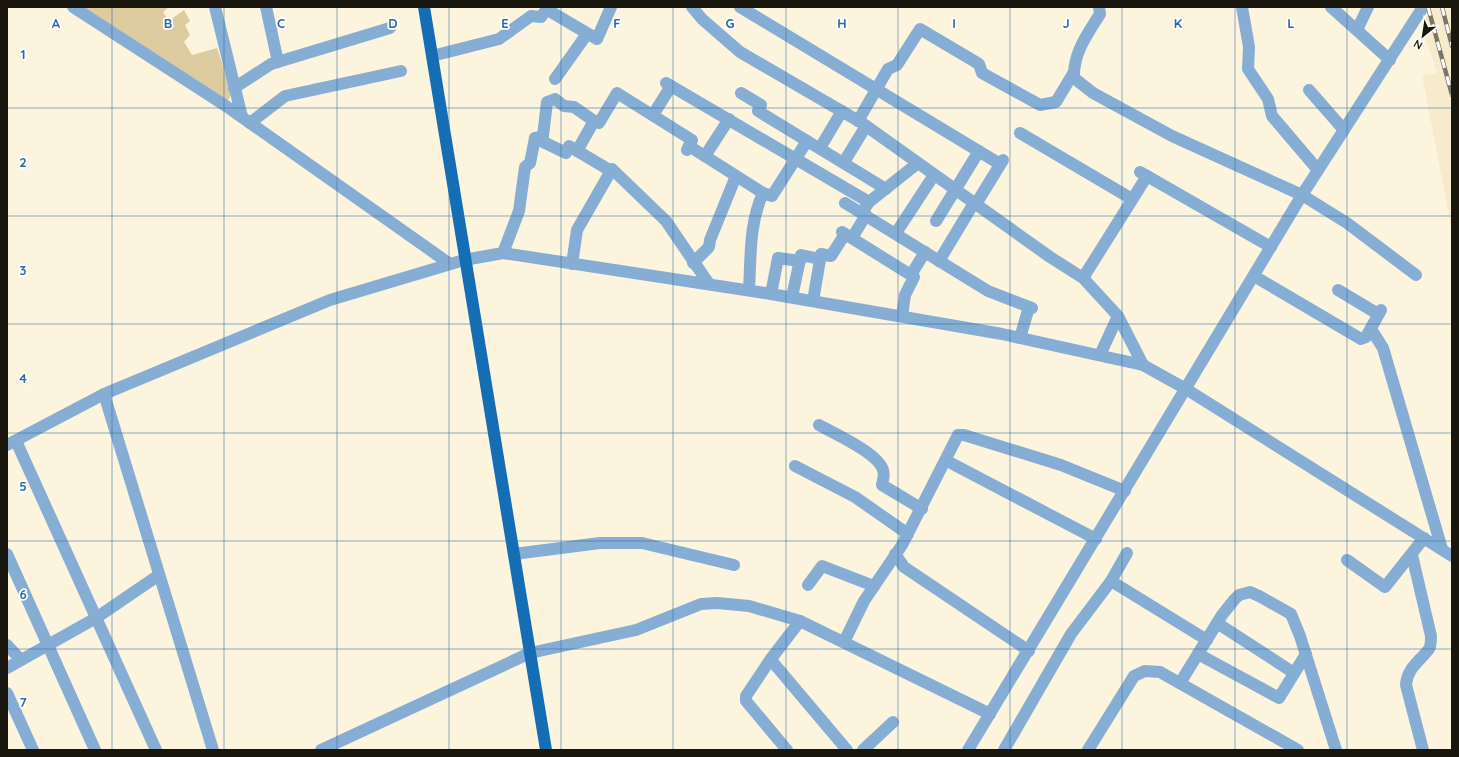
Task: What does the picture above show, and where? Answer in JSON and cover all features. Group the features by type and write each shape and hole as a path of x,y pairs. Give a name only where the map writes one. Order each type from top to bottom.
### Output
{"main road":[{"path":"424,7 464,260 546,750"}],"street":[{"path":"73,7 246,120 450,264"},
{"path":"214,7 234,88 246,120"},
{"path":"266,7 278,62"},
{"path":"432,56 499,38 531,16 541,17 547,8 597,40 612,7"},
{"path":"692,7 702,19 740,52 862,123 1050,257 1083,278 1118,316 1143,364"},
{"path":"740,7 979,151 1002,162 939,261"},
{"path":"1099,7 1100,14 1079,48 1074,65 1074,78 1092,93 1172,136 1302,195 1347,223 1416,275"},
{"path":"1242,7 1249,47 1248,69 1268,99 1272,116 1318,170"},
{"path":"1331,7 1390,60"},
{"path":"1357,30 1368,7"},
{"path":"968,750 1029,651 1302,195 1390,60 1418,9"},
{"path":"234,88 271,64 390,28"},
{"path":"844,162 876,90 888,69 897,64 920,29 980,64 982,73 1040,105 1056,102 1074,72"},
{"path":"555,79 587,34"},
{"path":"246,120 285,96 401,71"},
{"path":"653,115 669,84 795,159 896,233 939,261 988,291 1031,308 1020,338"},
{"path":"1309,90 1344,130"},
{"path":"535,138 542,136 547,102 555,98 564,106 574,107 599,124 617,93 692,140 688,148 705,156 763,193 772,196 807,141"},
{"path":"741,93 761,105 758,111 844,162 886,190"},
{"path":"820,148 842,111"},
{"path":"705,156 729,119"},
{"path":"577,151 594,121"},
{"path":"769,144 781,125"},
{"path":"1020,133 1132,199"},
{"path":"503,253 519,211 525,167 530,163 535,138"},
{"path":"535,138 566,153 569,146 611,171 612,169 666,221 709,284"},
{"path":"936,221 979,151"},
{"path":"813,301 821,254 831,256 846,234 866,210 886,190 918,163"},
{"path":"572,264 578,230 611,171"},
{"path":"896,233 934,174"},
{"path":"1083,278 1132,199 1144,174 1271,247"},
{"path":"693,262 709,247 710,240 736,176"},
{"path":"749,290 752,229 757,207 763,193"},
{"path":"846,203 866,210"},
{"path":"846,234 914,277 905,295 902,316"},
{"path":"911,275 925,252"},
{"path":"156,750 96,618 12,443 104,394 330,300 464,260 503,253 749,290 902,316 1020,338 1143,364 1186,389 1447,552"},
{"path":"792,297 801,255 820,260"},
{"path":"771,294 778,258 800,261"},
{"path":"1254,276 1361,339 1366,337 1380,312 1338,290"},
{"path":"1100,355 1118,316"},
{"path":"1371,329 1382,348 1447,552"},
{"path":"104,394 213,750"},
{"path":"819,425 854,444 880,462 884,471 882,485 922,508"},
{"path":"844,642 864,601 908,534 947,461 958,435 964,435 1061,466 1125,491"},
{"path":"947,461 1096,539"},
{"path":"795,466 855,497 908,534"},
{"path":"1347,560 1385,586 1412,555 1424,538"},
{"path":"514,554 600,543 642,544 734,564"},
{"path":"1004,750 1072,634 1111,581 1127,553"},
{"path":"7,554 95,750"},
{"path":"895,554 904,567 1029,651"},
{"path":"1412,555 1431,636 1429,650 1413,665 1412,670 1407,676 1406,685 1423,750"},
{"path":"808,585 822,566 874,586"},
{"path":"7,668 96,618 159,575"},
{"path":"1111,581 1207,640"},
{"path":"1180,683 1234,600 1240,595 1250,592 1292,614 1336,750"},
{"path":"321,750 530,653 636,630 701,604 717,603 749,606 800,621 990,714"},
{"path":"787,750 746,701 746,696 800,621"},
{"path":"1218,623 1294,673"},
{"path":"7,645 21,660"},
{"path":"1198,654 1279,698 1306,654"},
{"path":"771,660 847,750"},
{"path":"1088,750 1134,676 1145,671 1160,672 1298,750"},
{"path":"7,693 33,750"},
{"path":"863,750 893,722"}],"shaded area":[{"path":"66,7 169,7 163,12 169,21 184,10 190,21 185,25 190,35 184,42 192,55 217,48 232,93 223,110"},
{"path":"1434,7 1452,7 1452,231 1422,75 1437,73 1421,24"}],"railway":[{"path":"1428,7 1452,95"},
{"path":"1442,7 1452,46"}]}
